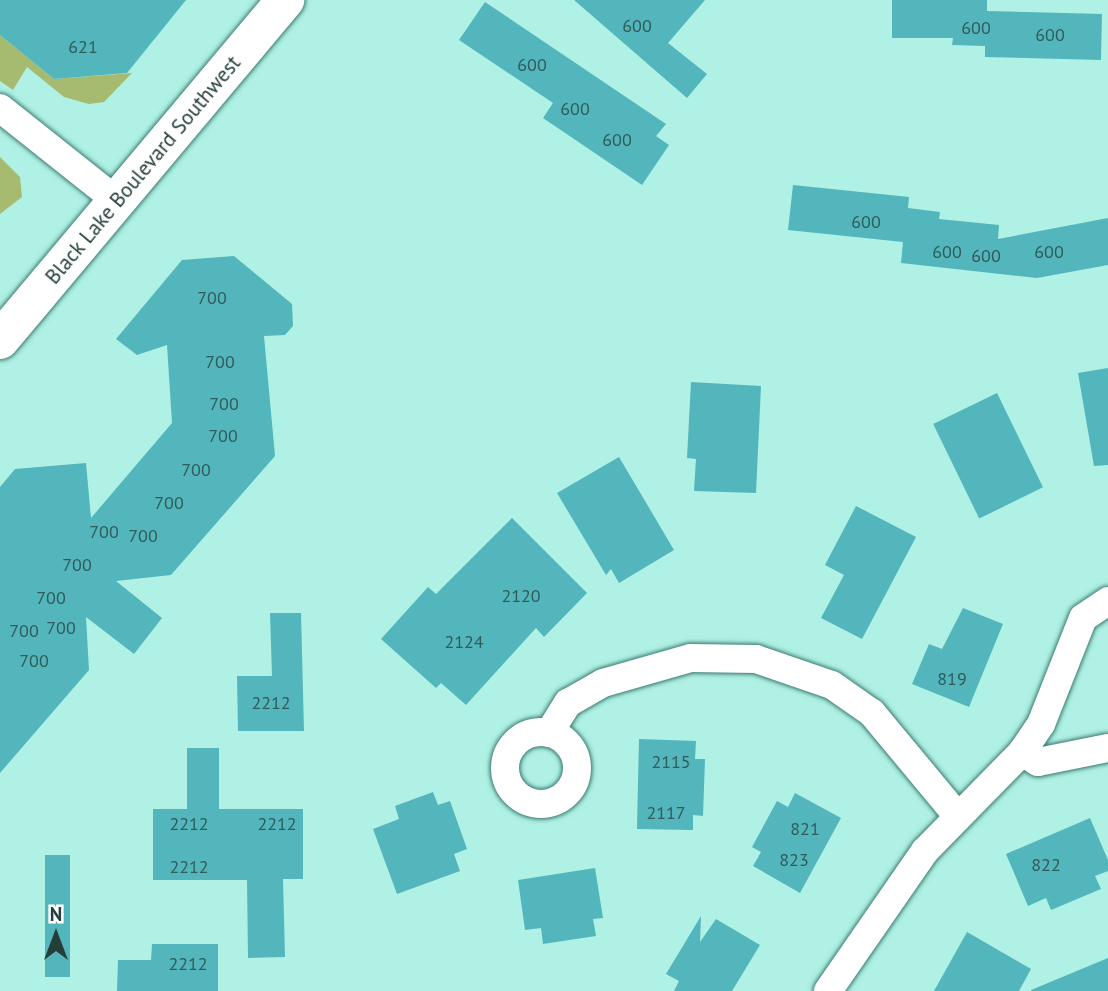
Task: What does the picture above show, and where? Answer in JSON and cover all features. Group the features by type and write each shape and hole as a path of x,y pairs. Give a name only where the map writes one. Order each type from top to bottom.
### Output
{"main road":[{"name":"Black Lake Boulevard Southwest","path":"0,340 285,0"}],"street":[{"path":"0,108 117,201"},
{"path":"828,991 956,814 1022,752 1041,724 1083,618 1108,601"},
{"path":"549,733 568,703 603,683 691,658 756,659 832,685 872,713 956,814"},
{"path":"1022,752 1038,762 1108,748"}],"green space":[{"path":"0,35 54,79 132,73 104,102 89,104 64,97 27,67 13,90 0,81"},
{"path":"0,157 20,177 22,197 0,214"}],"building":[{"path":"0,0 186,0 127,73 54,79 0,35"},
{"path":"574,0 705,0 668,43 707,74 687,98"},
{"path":"892,0 987,0 987,11 1102,14 1101,60 985,57 985,46 952,45 953,38 892,38"},
{"path":"485,2 666,124 656,136 669,145 642,185 543,118 553,103 459,40"},
{"path":"793,185 909,197 908,208 940,212 939,219 999,225 998,239 1108,218 1108,265 1037,278 901,263 903,242 788,230"},
{"path":"234,256 292,304 293,326 285,335 264,336 275,456 171,575 116,581 162,618 134,654 86,617 89,670 0,773 0,487 15,469 86,463 91,518 172,423 167,345 137,355 116,339 182,260"},
{"path":"1108,368 1108,465 1094,466 1078,373"},
{"path":"691,382 761,386 756,493 694,491 696,459 687,458"},
{"path":"997,393 1043,487 979,518 933,424"},
{"path":"619,457 674,550 619,583 611,569 606,575 557,493"},
{"path":"856,506 916,537 862,639 821,618 844,575 825,565"},
{"path":"512,518 587,593 544,637 536,628 466,705 441,683 436,688 381,639 428,587 436,594"},
{"path":"963,608 1003,624 969,707 912,684 929,644 942,649"},
{"path":"270,613 301,613 304,731 238,731 237,676 272,676"},
{"path":"639,739 696,741 695,759 705,759 703,816 693,815 693,830 637,829"},
{"path":"187,748 219,748 219,809 303,809 303,879 283,879 285,957 248,958 247,880 153,880 153,809 187,809"},
{"path":"433,792 438,805 450,801 467,849 454,854 460,871 397,894 373,829 399,819 395,806"},
{"path":"795,793 841,818 800,893 753,866 761,852 752,847 777,801 788,807"},
{"path":"1090,818 1108,860 1108,871 1095,876 1101,889 1051,910 1046,898 1028,906 1006,854"},
{"path":"45,855 70,855 70,977 45,977"},
{"path":"595,868 603,918 593,919 596,936 543,944 541,928 525,930 518,880"},
{"path":"701,916 700,942 716,919 760,945 732,991 674,991 679,981 666,974"},
{"path":"967,932 1031,969 1019,991 934,991"},
{"path":"152,944 218,944 218,991 117,991 118,960 151,960"},
{"path":"1108,958 1108,991 1031,991 1031,990"}]}
